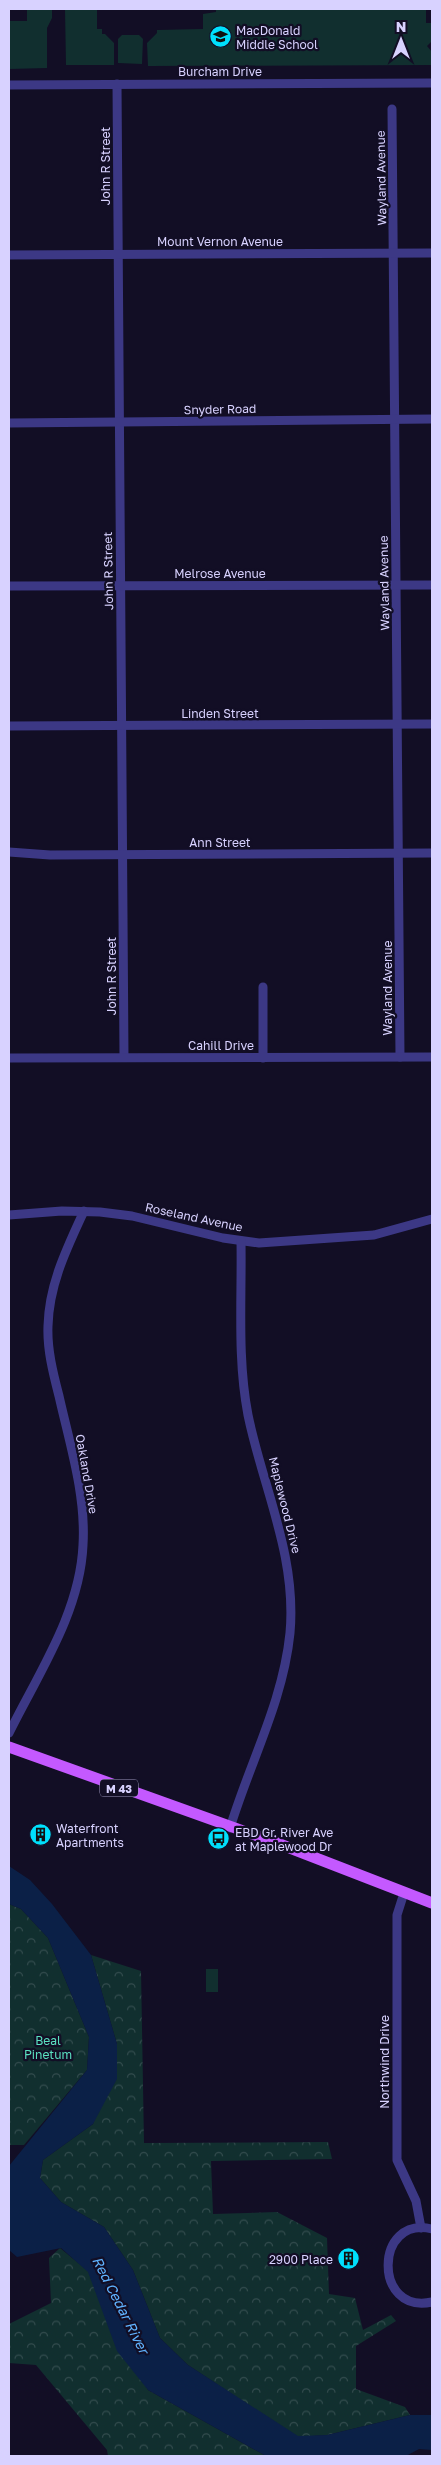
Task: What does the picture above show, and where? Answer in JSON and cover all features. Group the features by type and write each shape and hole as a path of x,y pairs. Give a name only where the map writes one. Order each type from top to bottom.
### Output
{"main road":[{"name":"M 43","path":"9,1747 432,1904"}],"street":[{"name":"Burcham Drive","path":"9,85 432,83"},
{"name":"John R Street","path":"117,84 124,1058"},
{"name":"Wayland Avenue","path":"392,109 400,1057"},
{"name":"Mount Vernon Avenue","path":"9,255 432,252"},
{"name":"Snyder Road","path":"9,423 432,419"},
{"name":"Melrose Avenue","path":"9,586 432,585"},
{"name":"Linden Street","path":"9,726 432,724"},
{"name":"Ann Street","path":"9,852 123,854 432,853"},
{"path":"263,987 263,1058"},
{"name":"Cahill Drive","path":"9,1058 432,1057"},
{"name":"Roseland Avenue","path":"9,1215 84,1211 132,1216 241,1241 259,1242 374,1235 432,1219"},
{"name":"Oakland Drive","path":"9,1733 61,1631 75,1594 81,1566 84,1526 80,1491 50,1356 48,1326 51,1295 57,1273 84,1211"},
{"name":"Maplewood Drive","path":"230,1828 272,1714 286,1662 290,1631 288,1571 283,1540 248,1416 244,1392 241,1241"},
{"name":"Northwind Drive","path":"404,1893 397,1915 397,2160 418,2206 421,2228"},
{"path":"432,2229 421,2228 402,2235 393,2244 388,2255 387,2267 389,2278 395,2289 404,2297 415,2302 432,2302"}],"green space":[{"path":"27,9 52,9 52,18 47,28 47,68 9,69 9,21 27,21"},
{"path":"65,9 97,9 97,29 102,29 102,34 105,34 114,43 114,65 66,65"},
{"name":"MacDonald Middle School","path":"216,9 426,9 426,23 432,23 432,41 427,46 432,52 432,65 148,66 147,43 157,33 157,30 203,29 203,14 216,12"},
{"path":"122,35 139,35 143,39 142,64 118,63 118,39"},
{"name":"Beal Pinetum","path":"9,1904 21,1909 48,1938 89,2037 87,2070 24,2145 9,2145"},
{"path":"91,1955 141,1971 144,2143 328,2142 332,2159 211,2161 213,2214 277,2212 327,2238 329,2294 355,2298 363,2330 391,2315 396,2321 356,2346 356,2389 405,2407 410,2415 327,2435 298,2437 188,2365 160,2338 133,2270 104,2227 61,2202 40,2178 43,2160 93,2124 117,2044"},
{"path":"206,1969 218,1969 218,1992 206,1992"},
{"path":"60,2248 88,2271 99,2299 148,2390 266,2456 108,2456 107,2450 36,2365 9,2363 9,2324 51,2303 49,2258"}],"water":[{"name":"Red Cedar River","path":"9,1866 30,1880 52,1904 91,1955 117,2044 117,2079 93,2124 43,2160 40,2178 61,2202 104,2227 133,2270 160,2338 188,2365 298,2436 327,2435 410,2415 432,2415 432,2450 419,2449 406,2456 266,2456 148,2390 117,2351 88,2272 61,2248 17,2257 9,2250 9,2166 87,2070 89,2037 48,1938 21,1909 9,1904"}],"place":[{"name":"MacDonald Middle School","path":"220,37"},
{"name":"Waterfront Apartments","path":"40,1835"},
{"name":"EBD Gr. River Ave at Maplewood Dr","path":"219,1839"},
{"name":"2900 Place","path":"349,2259"}]}
